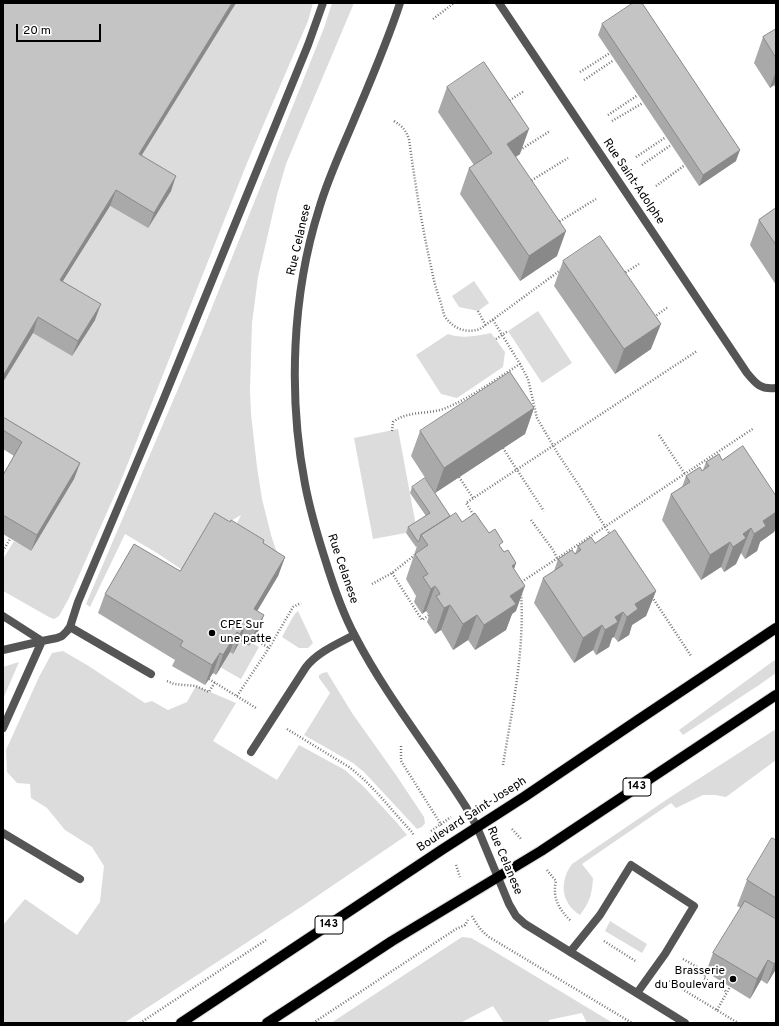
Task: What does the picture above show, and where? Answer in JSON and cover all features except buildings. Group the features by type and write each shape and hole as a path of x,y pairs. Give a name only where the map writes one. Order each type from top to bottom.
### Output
{"main road":[{"name":"Boulevard Saint-Joseph","path":"182,1023 776,628"},
{"name":"143","path":"267,1023 392,941 541,851 776,695"}],"street":[{"path":"3,650 57,638 67,632 70,627 78,602 165,396 308,45 323,3"},
{"name":"Rue Celanese","path":"400,3 378,62 331,174 319,210 301,291 294,382 299,450 304,483 312,516 330,576 354,635 388,691 469,812 477,827 509,904 516,916 525,924 685,1023"},
{"name":"Rue Saint-Adolphe","path":"499,4 747,373 756,384 768,388 776,388"},
{"path":"3,616 42,641"},
{"path":"70,627 151,674"},
{"path":"251,752 310,661 354,635"},
{"path":"3,728 42,641"},
{"path":"3,833 80,879"},
{"path":"570,952 600,915 631,865 694,906 665,954 637,993"}],"path":[{"path":"433,19 454,3"},
{"path":"580,72 610,53"},
{"path":"584,80 614,60"},
{"path":"504,104 524,91"},
{"path":"608,115 638,95"},
{"path":"612,121 643,103"},
{"path":"394,121 403,127 409,139 424,238 444,314 453,325 468,332 475,331 486,326 566,267"},
{"path":"518,151 550,131"},
{"path":"636,157 666,137"},
{"path":"642,165 671,145"},
{"path":"525,184 568,158"},
{"path":"656,186 685,165"},
{"path":"553,226 596,199"},
{"path":"620,276 639,264"},
{"path":"649,320 668,307"},
{"path":"478,311 486,326"},
{"path":"493,320 528,379 537,418 558,454 614,540"},
{"path":"496,339 508,331"},
{"path":"478,521 466,503 697,351"},
{"path":"392,431 393,422 399,417 443,409 460,402 520,364"},
{"path":"520,583 754,428"},
{"path":"660,435 685,474"},
{"path":"503,448 544,511"},
{"path":"459,477 473,498"},
{"path":"468,519 474,515"},
{"path":"531,520 562,565"},
{"path":"3,551 10,539"},
{"path":"372,584 392,573 420,551"},
{"path":"392,573 422,620 429,616"},
{"path":"503,765 521,636 522,609 520,583 516,577"},
{"path":"648,592 691,656"},
{"path":"209,679 237,696 269,648 293,607 301,604"},
{"path":"254,639 269,648"},
{"path":"151,674 174,684 196,686 209,692 215,682"},
{"path":"302,738 358,774 374,789 414,836"},
{"path":"401,760 442,826 450,845 472,916 482,932 632,1023"},
{"path":"556,881 554,889 557,903 563,913 574,923"},
{"path":"313,1023 456,929 465,925"},
{"path":"601,939 637,961"},
{"path":"704,971 706,972 704,978 727,992"},
{"path":"670,982 738,1023"},
{"path":"717,1010 730,987"}],"shaded area":[{"path":"236,3 313,3 308,21 247,163 120,483 69,598 59,616 54,619 3,591 3,559 14,541 31,551 74,479 3,436 3,382 54,295 110,206 148,228 133,169"},
{"path":"332,3 354,3 286,164 277,195 258,277 252,323 250,390 257,467 262,499 279,559 228,541 241,515 231,521 226,521 184,571 125,534 90,607 86,604 196,347 324,28"},
{"path":"474,281 489,303 478,311 459,307 452,296"},
{"path":"538,311 572,363 542,383 508,331"},
{"path":"491,333 505,352 503,367 457,398 441,394 416,355 448,334 464,337"},
{"path":"398,429 416,526 406,533 373,539 354,438"},
{"path":"298,611 313,643 308,648 299,648 282,637 294,615"},
{"path":"240,641 249,646 252,643 259,647 241,679 220,667 230,652 233,653"},
{"path":"63,651 145,703 152,701 168,710 187,702 196,686 236,703 213,741 277,780 299,745 345,770 364,787 407,835 304,905 124,1023 3,1023 3,925 25,899 77,935 100,902 104,866 92,847 65,830 47,808 31,798 30,784 17,783 7,772 6,750 39,677 52,653"},
{"path":"776,659 776,673 683,735 679,730"},
{"path":"19,662 3,699 3,667"},
{"path":"327,672 352,713 424,817 425,823 422,827 417,829 365,773 353,763 304,735 330,693 319,678 319,675"},
{"path":"776,729 776,760 726,797 703,795 676,808 671,803 582,864 593,878 592,889 590,898 580,915 574,910 569,904 564,892 565,878 572,864 669,798"},
{"path":"610,921 647,944 642,953 605,931"},
{"path":"462,937 471,938 487,947 613,1023 587,1023 582,1013 549,1020 549,1023 504,1023 493,1006 460,1023 331,1023"}],"place":[{"name":"CPE Sur une patte","path":"212,633"},
{"name":"Brasserie du Boulevard","path":"733,979"}]}
